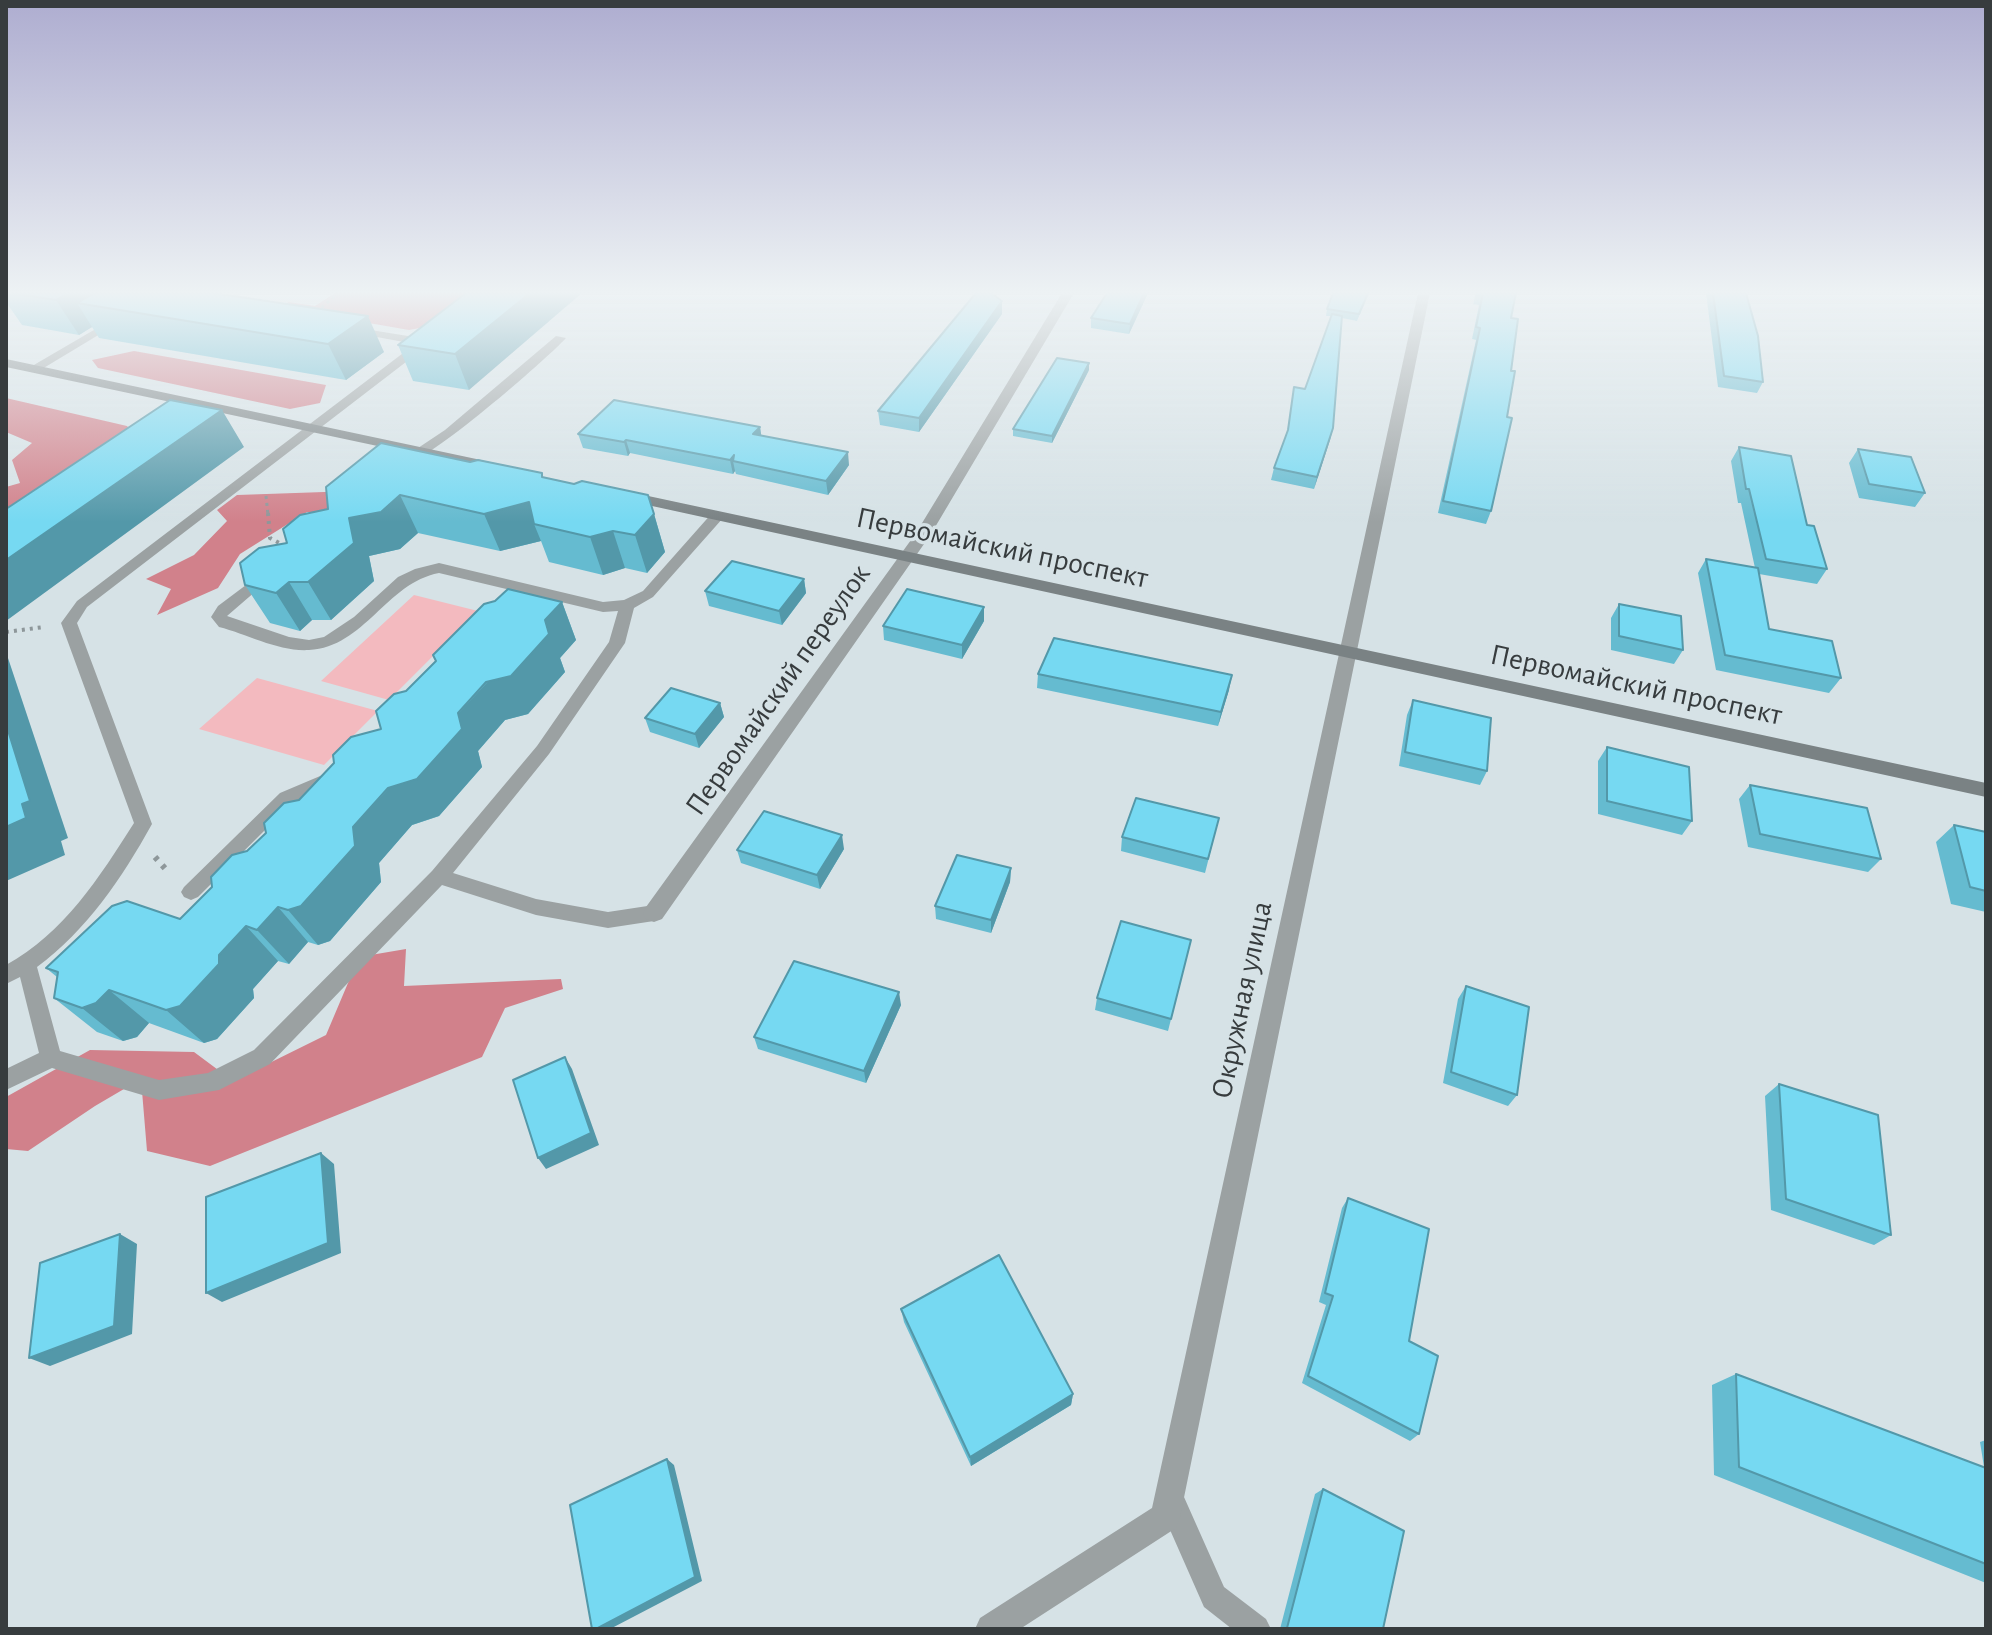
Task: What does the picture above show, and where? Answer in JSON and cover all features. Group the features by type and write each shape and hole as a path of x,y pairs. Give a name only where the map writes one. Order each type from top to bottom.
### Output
{"street":[{"path":"34,369 493,467"},
{"name":"Первомайский переулок","path":"654,913 908,556 1022,369"},
{"name":"Окружная улица","path":"991,1629 1165,1517 1408,369"},
{"name":"Первомайский проспект","path":"610,492 1986,790"}],"lane":[{"path":"6,975 27,966 84,914 143,824 69,623 82,604 389,369"},
{"path":"399,468 419,451 449,433 523,369"},
{"path":"295,552 223,609 219,617 224,623 306,645 315,644 341,635 407,577 423,569 439,568 514,593 603,607 627,605 648,594 718,515"},
{"path":"6,1080 51,1058 159,1090 211,1083 262,1057 439,876 543,750 617,643 627,605"},
{"path":"191,892 286,798 329,780 340,769"},
{"path":"439,876 536,907 608,920 654,913"},
{"path":"27,966 51,1058"},
{"path":"1169,1497 1214,1597 1256,1629"}],"path":[{"path":"248,477 265,487 270,538 295,552"},
{"path":"6,632 69,623"},
{"path":"143,824 157,863 191,892"}],"shaded area":[{"path":"104,369 237,369 326,385 320,403 290,409"},
{"path":"6,398 127,426 153,453 6,556 6,487 20,483 12,460 32,443 6,432"},
{"path":"353,491 323,512 307,512 240,554 218,588 157,615 171,589 146,579 194,555 227,521 217,510 237,495"},
{"path":"414,595 478,611 389,700 321,681"},
{"path":"257,678 378,711 324,765 199,729"},
{"path":"406,949 404,986 561,979 563,989 505,1008 482,1057 210,1166 147,1151 141,1079 28,1151 6,1149 6,1097 90,1050 194,1052 233,1081 326,1035 359,957"}],"building":[{"path":"913,369 954,369 919,418 878,411"},
{"path":"1050,369 1086,369 1052,436 1013,429"},
{"path":"1312,369 1338,369 1333,428 1317,477 1274,468 1288,430 1294,387 1305,389"},
{"path":"1471,369 1515,371 1507,417 1512,418 1491,511 1443,501"},
{"path":"1723,369 1762,369 1763,382 1724,376"},
{"path":"170,400 222,410 6,560 6,509"},
{"path":"614,400 760,427 753,434 848,452 826,481 733,461 734,455 730,460 578,434"},
{"path":"381,443 542,473 542,477 574,484 582,481 648,495 654,514 635,535 613,531 590,537 534,524 529,502 484,514 400,495 381,512 349,518 354,543 308,582 289,582 276,593 245,585 240,563 259,548 287,543 283,529 300,515 328,509 326,487"},
{"path":"1739,447 1791,456 1807,525 1814,526 1827,569 1766,559 1749,489 1746,489"},
{"path":"1858,449 1911,457 1925,493 1869,484"},
{"path":"1706,559 1758,568 1769,629 1832,641 1841,678 1725,655"},
{"path":"732,561 804,579 779,611 705,591"},
{"path":"508,589 562,602 545,620 549,634 511,676 486,682 458,713 462,729 417,779 388,788 353,827 355,846 301,906 288,910 278,907 257,930 246,926 219,955 219,964 180,1006 166,1010 109,990 96,1003 82,1008 54,998 58,972 46,968 112,906 127,901 180,919 212,887 211,877 232,855 247,851 266,833 264,823 284,803 299,800 334,763 333,755 351,737 381,729 376,711 394,694 406,691 436,661 433,655 484,604 495,601"},
{"path":"907,589 984,607 962,645 883,626"},
{"path":"1619,604 1681,616 1683,650 1619,636"},
{"path":"1054,638 1232,675 1221,712 1038,674"},
{"path":"671,688 720,703 695,734 645,718"},
{"path":"1413,700 1491,718 1487,771 1405,752"},
{"path":"6,724 30,801 22,804 26,818 6,827"},
{"path":"1607,747 1689,767 1692,821 1607,801"},
{"path":"1750,785 1867,808 1881,859 1760,834"},
{"path":"1136,798 1219,818 1208,859 1122,837"},
{"path":"764,811 842,835 817,875 737,850"},
{"path":"1954,825 1986,832 1986,891 1970,887"},
{"path":"957,855 1011,868 991,920 935,906"},
{"path":"1121,921 1191,940 1171,1019 1097,998"},
{"path":"794,961 899,992 864,1071 754,1037"},
{"path":"1466,986 1529,1007 1517,1095 1451,1072"},
{"path":"565,1057 591,1133 538,1158 513,1080"},
{"path":"1779,1084 1878,1115 1891,1235 1786,1199"},
{"path":"321,1153 328,1243 206,1293 206,1197"},
{"path":"1348,1198 1429,1229 1409,1341 1438,1356 1419,1434 1308,1376 1333,1296 1325,1293"},
{"path":"120,1234 114,1326 29,1358 40,1263"},
{"path":"999,1255 1073,1394 970,1457 901,1309"},
{"path":"1736,1374 1986,1468 1986,1564 1739,1467"},
{"path":"667,1459 695,1577 592,1629 570,1505"},
{"path":"1323,1489 1404,1531 1383,1629 1287,1628"}]}
